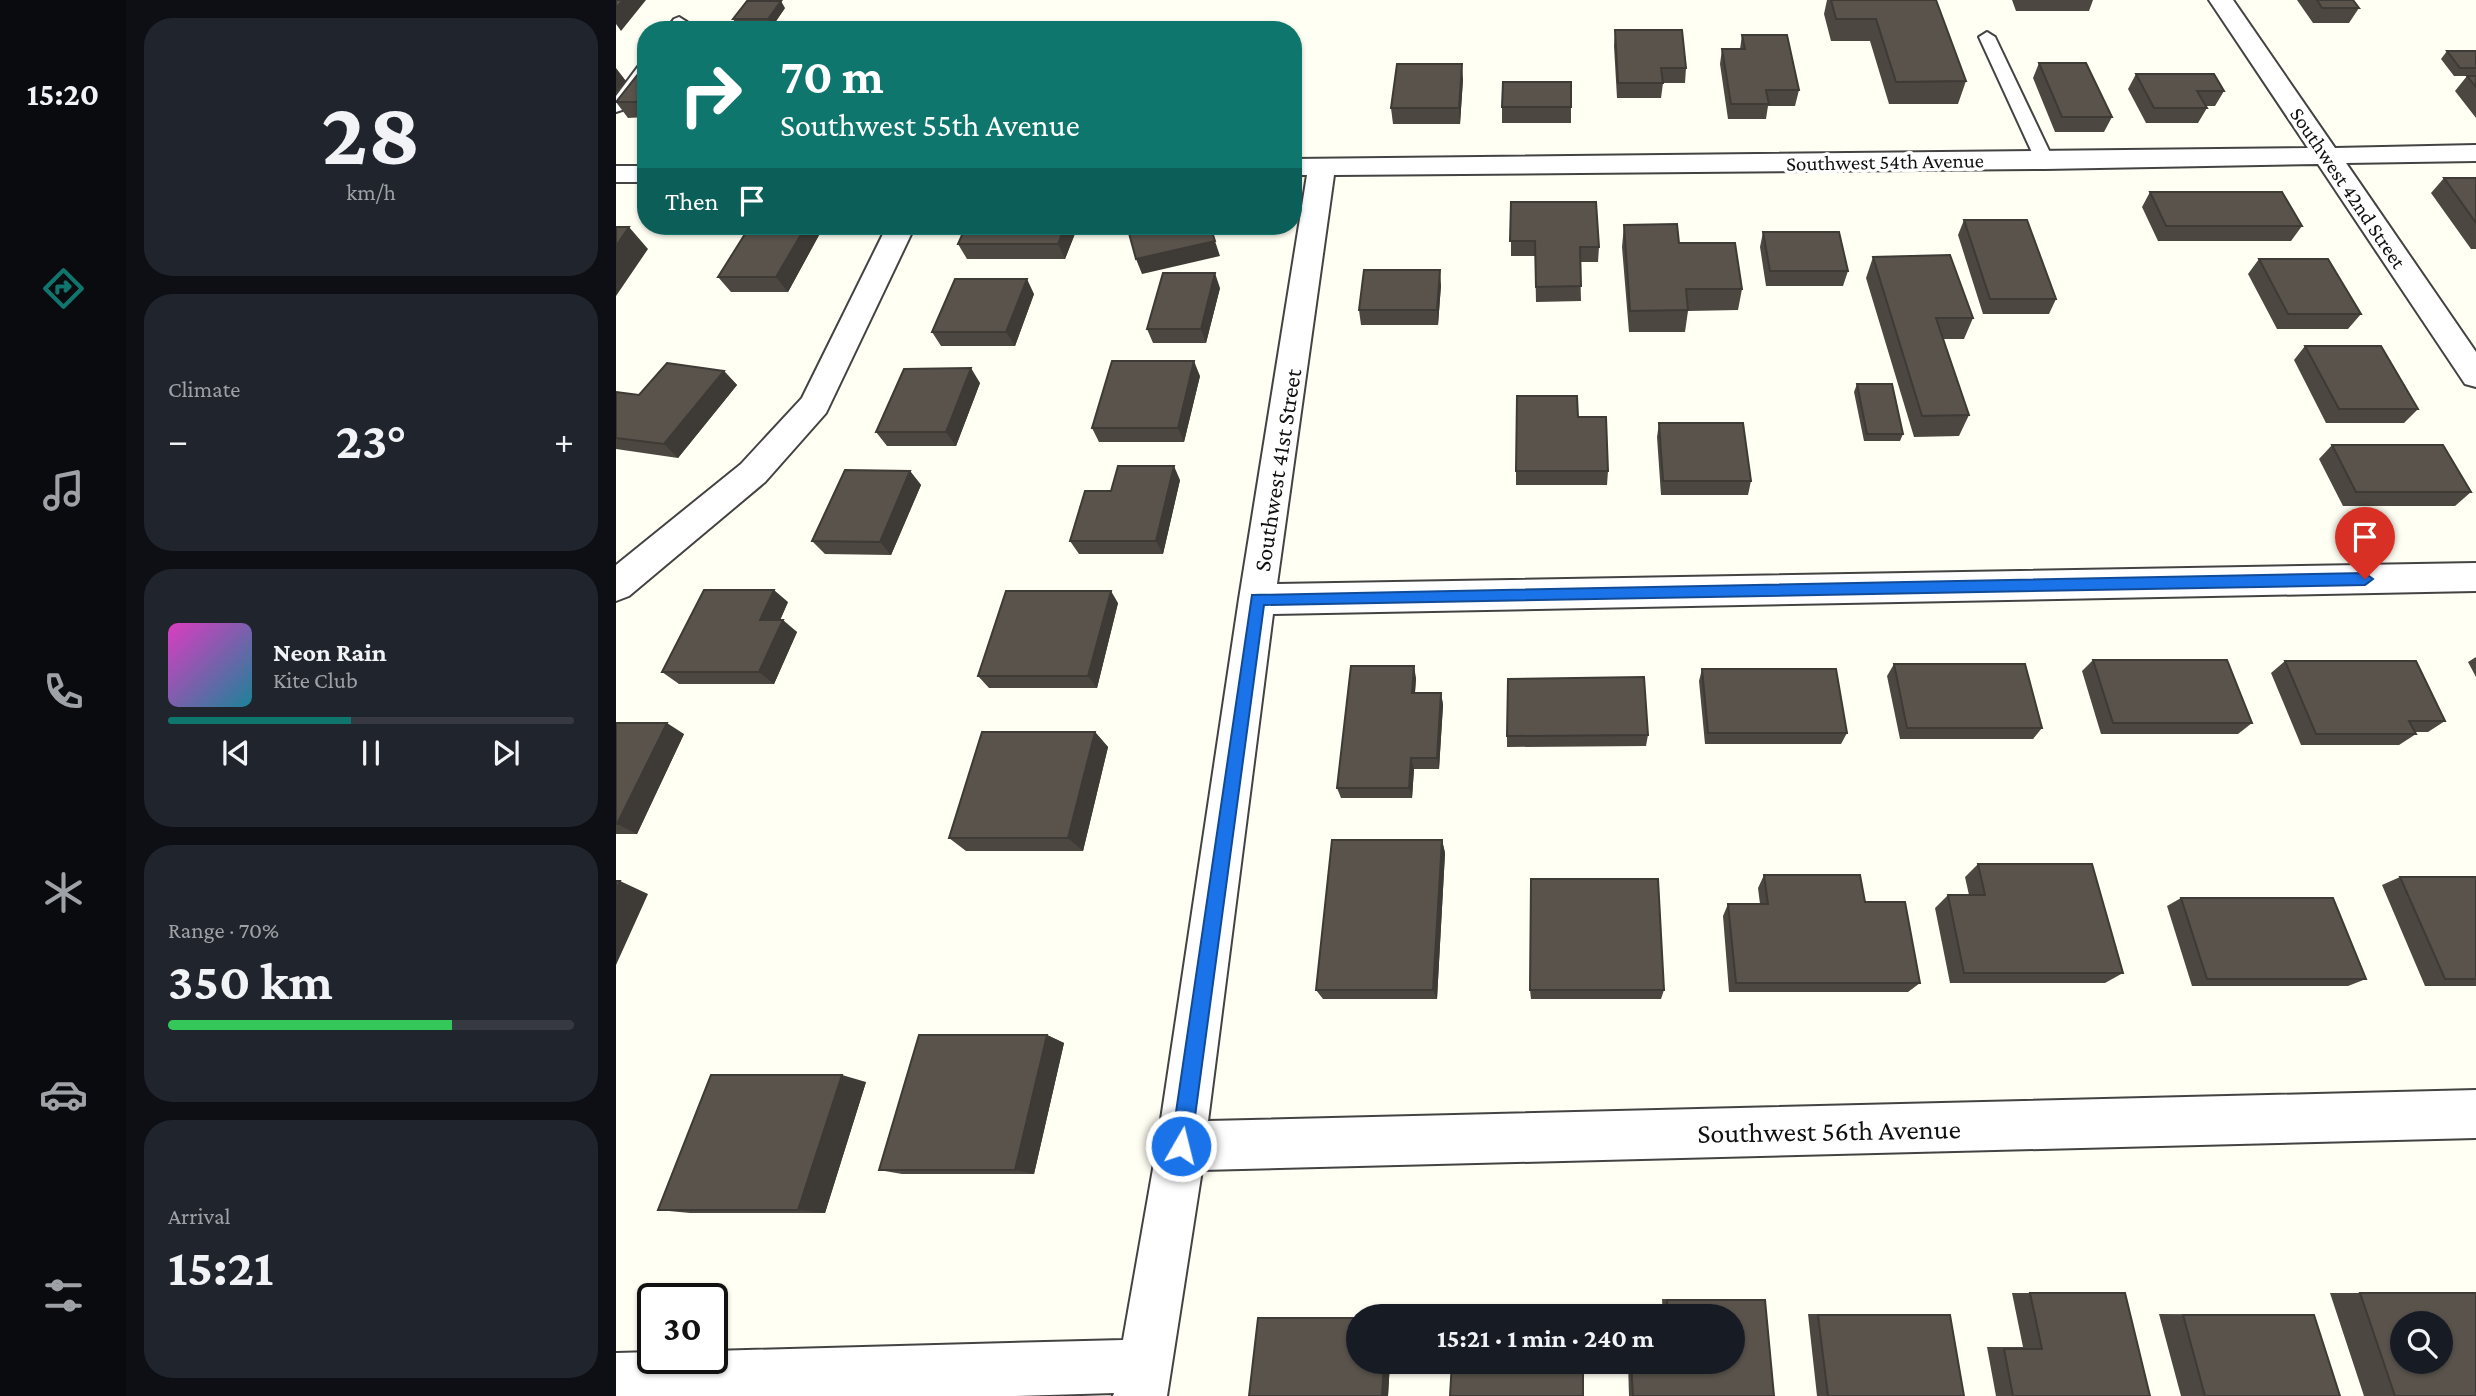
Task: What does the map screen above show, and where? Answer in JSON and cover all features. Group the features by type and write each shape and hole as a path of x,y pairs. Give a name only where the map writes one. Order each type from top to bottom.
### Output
{"street":[{"name":"Southwest 42nd Street","path":"2221,0 2476,376"},
{"name":"Southwest 54th Avenue","path":"1308,167 2476,153"},
{"name":"Southwest 41st Street","path":"1302,218 1308,167"},
{"path":"616,174 637,174"},
{"path":"616,586 753,473 815,405 897,235"},
{"name":"Southwest 41st Street","path":"1142,1381 1181,1146 1257,599 1300,235"},
{"path":"1257,599 2476,577"},
{"name":"Southwest 56th Avenue","path":"1181,1146 2476,1114"},
{"path":"616,1380 1142,1381"}],"lane":[{"path":"1987,37 2045,160"},
{"path":"616,107 637,79"}],"building":[{"path":"1831,0 1936,0 1966,81 1896,82 1876,19 1836,19"},
{"path":"2317,0 2353,0 2359,8 2322,8"},
{"path":"747,1 781,1 768,19 733,19"},
{"path":"1615,30 1682,30 1686,68 1661,68 1663,83 1618,83"},
{"path":"1742,35 1787,35 1799,90 1766,90 1769,104 1731,104 1722,49 1745,49"},
{"path":"2447,51 2476,51 2476,68 2460,68"},
{"path":"2039,63 2086,63 2112,117 2062,117"},
{"path":"1397,64 1462,64 1459,108 1391,108"},
{"path":"2136,74 2214,74 2224,91 2197,91 2207,108 2154,108"},
{"path":"637,75 637,102 616,102"},
{"path":"2467,76 2476,76 2476,87"},
{"path":"1503,82 1571,82 1571,107 1502,107"},
{"path":"2444,178 2476,178 2476,223"},
{"path":"2150,192 2282,192 2302,226 2166,226"},
{"path":"1511,202 1596,202 1599,247 1580,247 1581,286 1536,287 1535,241 1510,241"},
{"path":"1964,220 2027,220 2056,299 1990,299"},
{"path":"1677,224 1679,243 1735,243 1742,289 1686,289 1688,310 1630,311 1624,225"},
{"path":"616,227 629,227 616,246"},
{"path":"1763,232 1839,232 1848,271 1770,271"},
{"path":"744,235 801,235 776,277 718,277"},
{"path":"962,235 1062,235 1058,244 958,244"},
{"path":"1129,235 1213,235 1215,241 1136,259"},
{"path":"1950,255 1973,318 1936,318 1969,415 1922,416 1873,257"},
{"path":"2259,259 2328,259 2361,314 2288,314"},
{"path":"1364,270 1440,270 1437,310 1359,310"},
{"path":"1163,273 1215,273 1201,329 1147,329"},
{"path":"955,279 1027,279 1006,332 932,332"},
{"path":"2305,346 2381,346 2418,409 2339,409"},
{"path":"1112,361 1194,361 1178,428 1092,428"},
{"path":"667,363 724,371 664,444 616,438 616,392 639,395"},
{"path":"971,368 946,432 876,432 904,369"},
{"path":"1857,384 1892,384 1903,434 1867,434"},
{"path":"1517,396 1577,396 1578,417 1606,417 1608,471 1516,471"},
{"path":"1659,423 1743,423 1751,481 1663,481"},
{"path":"2332,445 2443,445 2471,492 2356,492"},
{"path":"1118,466 1174,466 1156,541 1070,541 1085,491 1111,491"},
{"path":"845,470 910,471 880,542 812,541"},
{"path":"704,590 774,590 760,620 783,620 759,672 662,672"},
{"path":"1006,591 1111,591 1088,676 978,676"},
{"path":"2093,660 2227,660 2252,723 2113,723"},
{"path":"2285,661 2416,661 2445,721 2409,721 2416,734 2316,734"},
{"path":"1894,664 2025,664 2042,728 1907,728"},
{"path":"1351,666 1414,666 1412,693 1441,693 1437,758 1411,758 1409,788 1337,788"},
{"path":"1702,669 1836,669 1847,733 1708,733"},
{"path":"1644,677 1648,735 1507,736 1508,679"},
{"path":"616,723 667,723 617,824 616,824"},
{"path":"982,732 1095,732 1068,838 949,838"},
{"path":"1332,840 1442,840 1433,990 1316,990"},
{"path":"1978,864 2092,864 2123,973 1964,973 1948,895 1985,895"},
{"path":"1764,875 1860,875 1865,902 1905,902 1920,983 1736,983 1728,904 1768,904"},
{"path":"2400,877 2476,877 2476,979 2445,979"},
{"path":"1531,879 1658,879 1664,990 1530,990"},
{"path":"2181,898 2333,898 2366,979 2207,979"},
{"path":"919,1035 1047,1035 1015,1170 879,1170"},
{"path":"711,1075 842,1075 798,1210 658,1210"},
{"path":"2030,1293 2125,1293 2150,1396 2013,1396 2004,1349 2042,1349"},
{"path":"2360,1293 2476,1293 2476,1396 2395,1396"},
{"path":"1667,1300 1765,1300 1774,1396 1633,1396 1632,1374 1745,1374 1745,1304 1667,1304"},
{"path":"1818,1315 1950,1315 1964,1396 1828,1396"},
{"path":"2183,1315 2314,1315 2340,1396 2205,1396"},
{"path":"1258,1318 1346,1318 1346,1374 1383,1374 1382,1396 1249,1396"},
{"path":"1451,1374 1583,1374 1583,1396 1450,1396"}],"route":[{"path":"1181,1146 1257,599 2365,579"}]}
